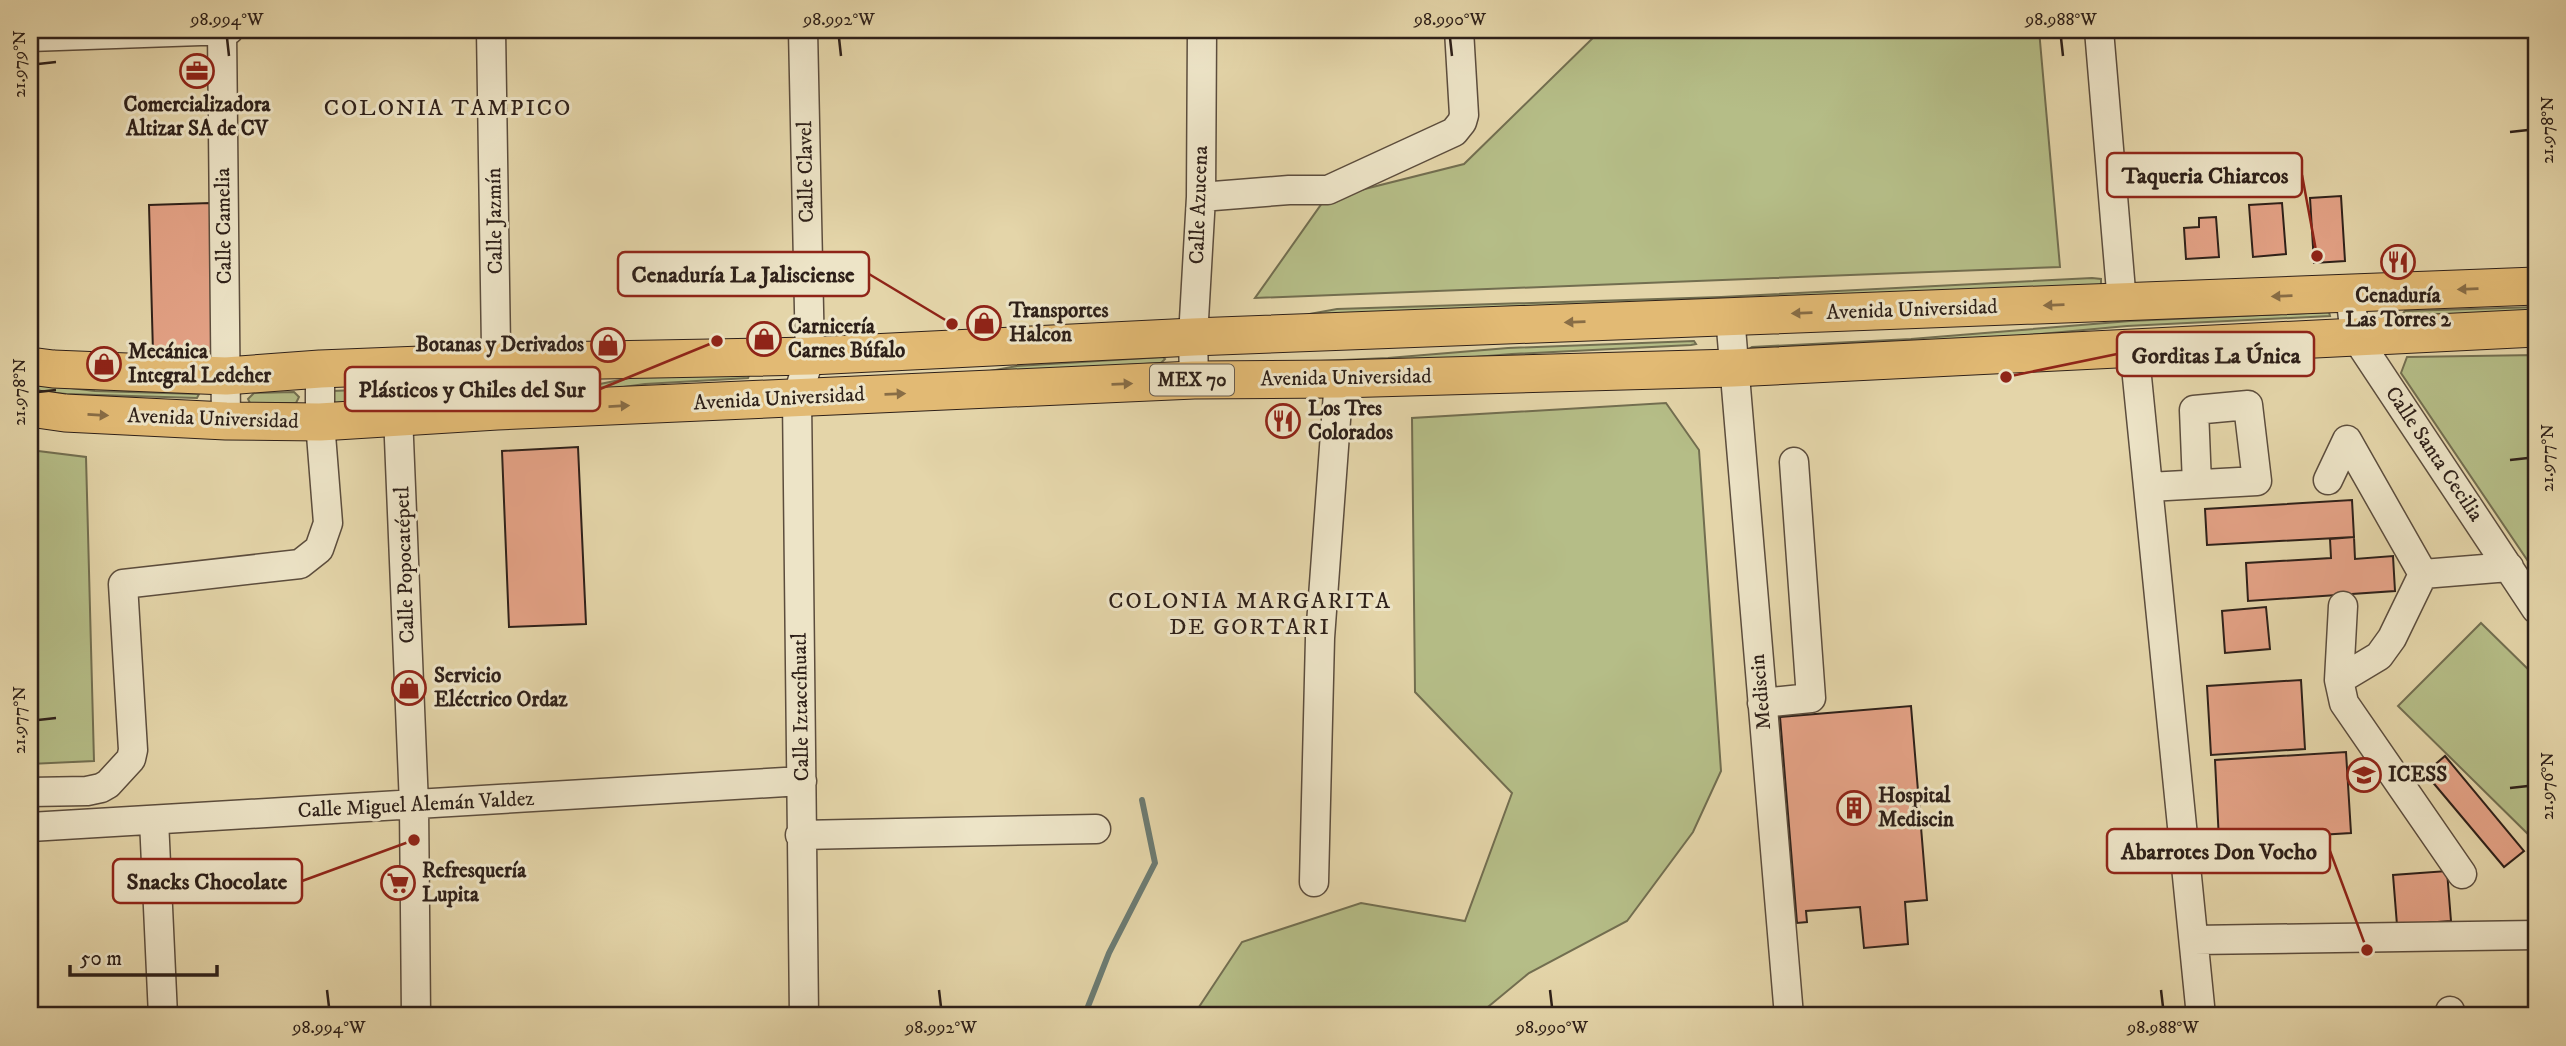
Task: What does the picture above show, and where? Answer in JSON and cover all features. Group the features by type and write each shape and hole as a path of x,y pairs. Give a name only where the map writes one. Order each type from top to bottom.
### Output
{"main road":[{"name":"Avenida Universidad","path":"30,366 226,376 320,369 498,362 810,356 1193,337 2536,286"},
{"name":"Avenida Universidad","path":"30,408 65,413 226,421 320,422 497,411 1194,380 1339,379 1734,368 2536,328"}],"street":[{"name":"Calle Camelia","path":"222,30 226,421"},
{"path":"30,37 229,30"},
{"name":"Calle Jazmín","path":"491,30 497,411"},
{"name":"Calle Clavel","path":"797,398 810,356 803,30"},
{"name":"Calle Azucena","path":"1194,380 1193,337 1201,197 1202,30"},
{"path":"1201,197 1289,190 1328,190 1454,132 1464,115 1459,30"},
{"path":"2099,30 2122,303"},
{"name":"Calle Santa Cecilia","path":"2350,293 2355,336 2536,608"},
{"name":"Mediscin","path":"1730,316 1789,1016"},
{"path":"2134,347 2201,1016"},
{"name":"Calle Popocatépetl","path":"396,366 414,805 416,1016"},
{"path":"30,792 87,791 100,788 108,784 131,760 133,750 122,584 300,564 319,549 328,523 320,422 320,369"},
{"path":"1314,882 1320,638 1339,379"},
{"name":"Calle Iztaccíhuatl","path":"797,398 804,1016"},
{"path":"2328,480 2347,440 2423,574"},
{"path":"1762,704 1811,698 1794,462"},
{"path":"2149,487 2197,484"},
{"path":"2423,574 2509,567"},
{"path":"2339,680 2379,656 2392,638 2423,574"},
{"path":"2343,606 2339,680 2344,703 2462,874"},
{"name":"Calle Miguel Alemán Valdez","path":"30,827 802,781"},
{"path":"154,820 163,1016"},
{"path":"800,835 1096,829"},
{"path":"2194,940 2536,935"}],"green space":[{"path":"1601,30 2039,30 2060,267 1255,298 1325,199 1464,164"},
{"path":"2101,279 2101,286 1309,320 1309,314 1337,309 1721,297"},
{"path":"2536,307 2536,315 2404,320 2402,314 2405,311"},
{"path":"2329,312 2330,316 2127,326 1933,344 1749,349 2130,321"},
{"path":"1694,341 1696,344 1691,345 1512,354 1388,364 1274,363 1388,358 1508,348"},
{"path":"2536,355 2536,573 2401,373 2407,357"},
{"path":"1165,359 1161,363 974,374 1017,366"},
{"path":"750,373 748,378 645,384 580,393 578,391 580,388 635,377"},
{"path":"30,383 95,391 199,394 197,398 66,394 30,390"},
{"path":"357,390 363,396 360,402 332,403 332,391"},
{"path":"294,392 299,397 296,403 250,403 248,399 254,393"},
{"path":"1666,403 1699,450 1721,771 1693,832 1627,921 1529,973 1477,1016 1193,1016 1242,942 1361,903 1465,921 1512,793 1415,692 1412,418"},
{"path":"30,450 86,457 94,761 30,764"},
{"path":"2481,623 2536,677 2536,842 2398,706"}],"building":[{"path":"2341,196 2345,261 2314,263 2310,198"},
{"path":"210,203 214,351 153,353 149,205"},
{"path":"2282,203 2286,254 2253,257 2249,205"},
{"path":"2216,217 2219,257 2186,259 2184,228 2199,227 2199,218"},
{"path":"578,447 586,624 509,627 502,451"},
{"path":"2352,500 2354,537 2207,545 2205,509"},
{"path":"2354,537 2355,559 2393,556 2395,591 2248,601 2246,563 2331,558 2330,539"},
{"path":"2266,607 2270,649 2225,653 2222,611"},
{"path":"2301,680 2305,749 2211,755 2207,686"},
{"name":"Hospital Mediscin","path":"1911,706 1927,900 1905,902 1908,944 1864,948 1860,907 1806,911 1807,922 1797,923 1780,717"},
{"path":"2346,752 2351,833 2219,841 2215,760"},
{"path":"2445,756 2524,851 2504,867 2425,773"},
{"path":"2447,871 2451,921 2397,925 2393,875"}],"waterway":[{"path":"1079,1016 1087,1009 1109,953 1155,863 1142,800"}],"place":[{"name":"Comercializadora Altizar SA de CV","path":"197,71"},
{"name":"Taqueria Chiarcos","path":"2317,256"},
{"name":"Cenaduría Las Torres 2","path":"2398,262"},
{"name":"Transportes Halcon","path":"984,323"},
{"name":"Cenaduría La Jalisciense","path":"952,324"},
{"name":"Carnicería Carnes Búfalo","path":"764,339"},
{"name":"Plásticos y Chiles del Sur","path":"717,341"},
{"name":"Botanas y Derivados","path":"608,345"},
{"name":"Mecánica Integral Ledeher","path":"104,364"},
{"name":"Gorditas La Única","path":"2006,377"},
{"name":"Los Tres Colorados","path":"1283,421"},
{"name":"Servicio Eléctrico Ordaz","path":"409,688"},
{"name":"ICESS","path":"2364,775"},
{"name":"Hospital Mediscin","path":"1854,808"},
{"name":"Snacks Chocolate","path":"414,840"},
{"name":"Refresquería Lupita","path":"398,883"},
{"name":"Abarrotes Don Vocho","path":"2367,950"}],"district":[{"name":"COLONIA TAMPICO","path":"448,108"},
{"name":"COLONIA MARGARITA DE GORTARI","path":"1250,614"}]}
